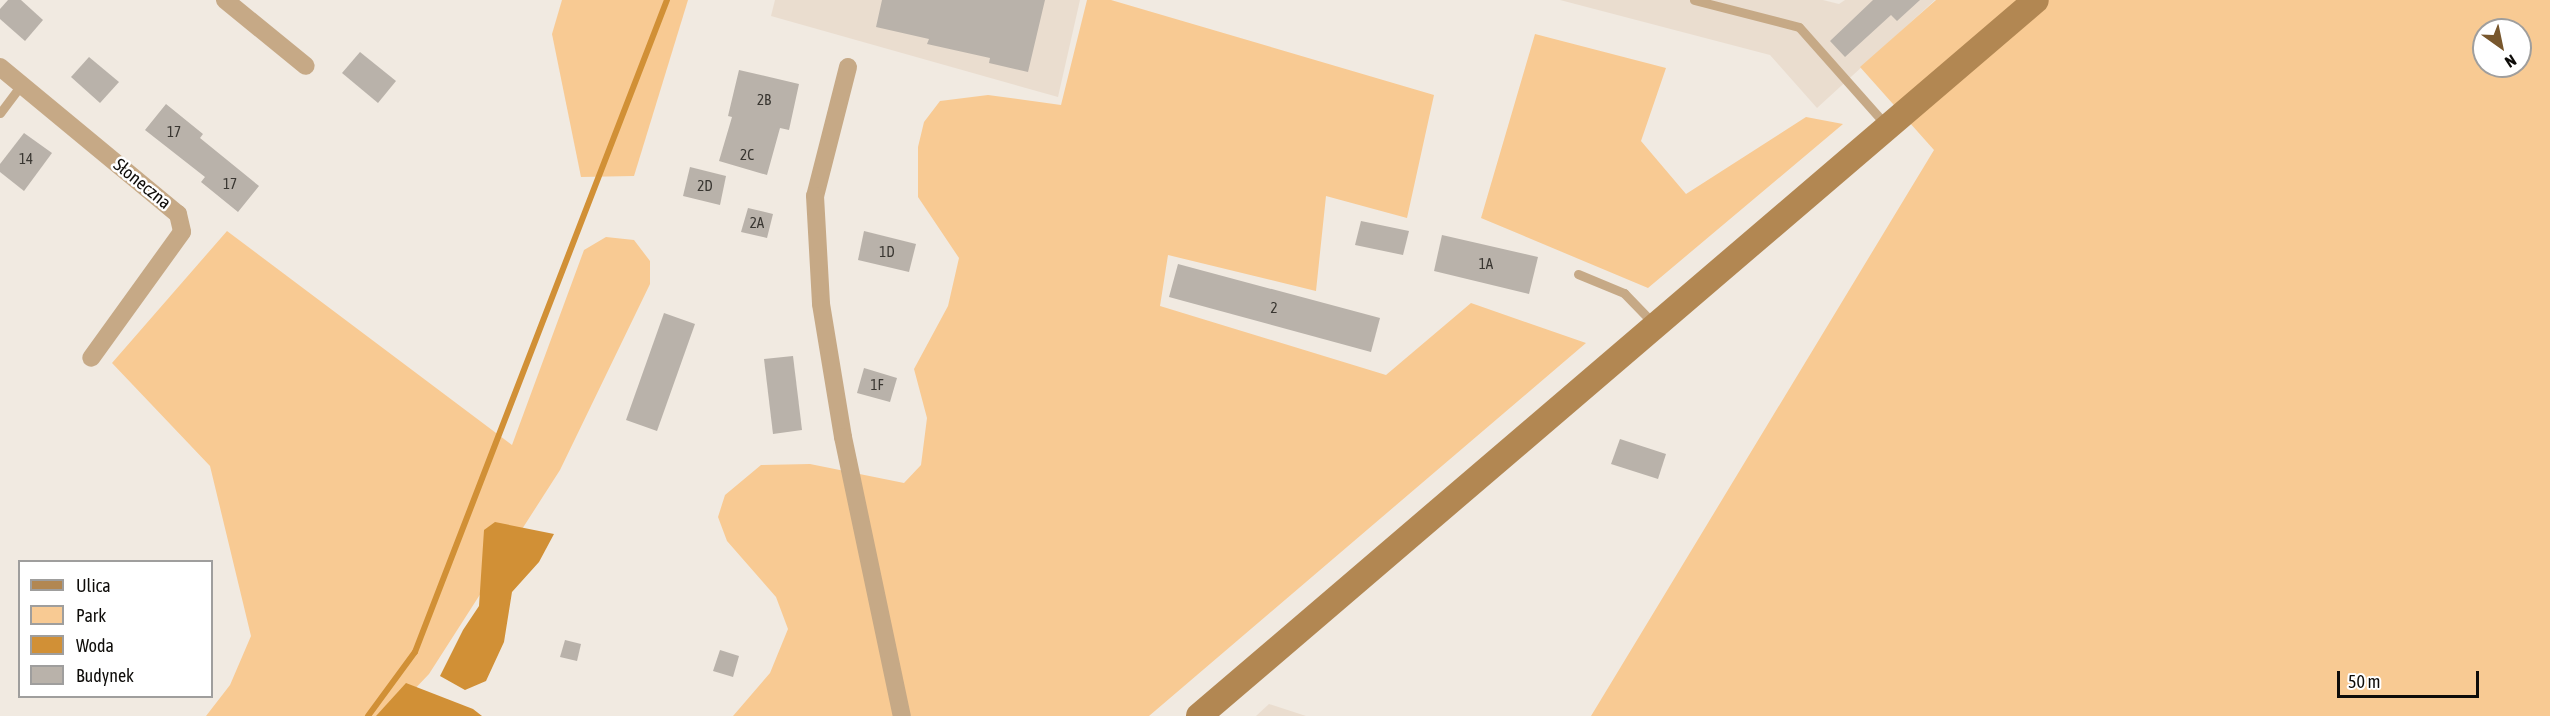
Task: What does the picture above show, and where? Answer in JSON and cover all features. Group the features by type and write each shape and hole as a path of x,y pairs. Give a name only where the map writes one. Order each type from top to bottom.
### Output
{"street":[{"path":"225,0 306,66"},
{"path":"1199,716 2036,0"},
{"name":"Słoneczna","path":"0,67 178,214 182,232 91,358"},
{"path":"848,67 815,196 821,304 843,437 902,716"}],"lane":[{"path":"1694,0 1799,27 1888,127"},
{"path":"0,113 21,85"},
{"path":"1578,274 1624,293 1655,326"}],"shaded area":[{"path":"775,0 1080,0 1058,97 771,16"},
{"path":"1560,0 1823,0 1839,4 1845,0 1935,0 1817,108 1770,55"},
{"path":"1269,704 1306,716 1256,716"}],"green space":[{"path":"562,0 688,0 634,176 581,177 552,34"},
{"path":"1087,0 1111,0 1434,95 1407,218 1326,196 1316,291 1168,255 1160,306 1386,375 1471,303 1586,343 1149,716 733,716 770,673 788,629 776,597 727,541 718,517 725,495 761,465 810,464 904,483 921,465 927,418 914,369 948,306 959,258 918,197 918,147 924,122 940,101 988,95 1061,105"},
{"path":"1936,0 2550,0 2550,716 1591,716 1934,150 1860,67"},
{"path":"1535,34 1666,68 1641,141 1686,194 1806,117 1843,124 1648,288 1481,218"},
{"path":"227,231 512,445 584,250 606,237 634,240 650,261 650,284 560,470 429,674 389,716 206,716 230,685 251,636 210,466 112,363"}],"water":[{"path":"495,522 554,534 539,562 512,592 504,642 486,681 465,690 440,676 463,630 479,606 484,530"},
{"path":"406,683 473,709 482,716 376,716"}],"building":[{"path":"8,0 21,0 43,20 25,41 0,19 0,9"},
{"path":"882,0 1045,0 1028,72 989,63 990,58 927,44 929,39 876,27"},
{"path":"1873,0 1920,0 1897,21 1891,15 1845,57 1830,41"},
{"path":"360,52 396,81 378,103 342,73"},
{"path":"89,57 119,82 100,103 71,77"},
{"path":"739,70 799,84 789,130 780,128 767,175 719,161 732,117 728,116"},
{"path":"166,104 203,134 200,138 259,186 238,212 201,182 205,177 145,130"},
{"path":"24,133 52,153 24,191 0,172 0,164"},
{"path":"690,167 726,176 720,205 683,196"},
{"path":"748,208 773,214 767,238 741,232"},
{"path":"1361,221 1409,231 1403,255 1355,245"},
{"path":"864,231 916,244 909,272 858,260"},
{"path":"1442,235 1538,257 1529,294 1434,271"},
{"path":"1178,264 1380,318 1371,352 1169,297"},
{"path":"664,313 695,324 657,431 626,420"},
{"path":"793,356 802,430 773,434 764,359"},
{"path":"864,368 897,378 890,402 857,393"},
{"path":"1620,439 1666,454 1658,479 1611,464"},
{"path":"565,640 581,644 577,661 560,657"},
{"path":"720,650 739,656 733,677 713,671"}],"waterway":[{"path":"368,716 415,652 667,0"}]}
